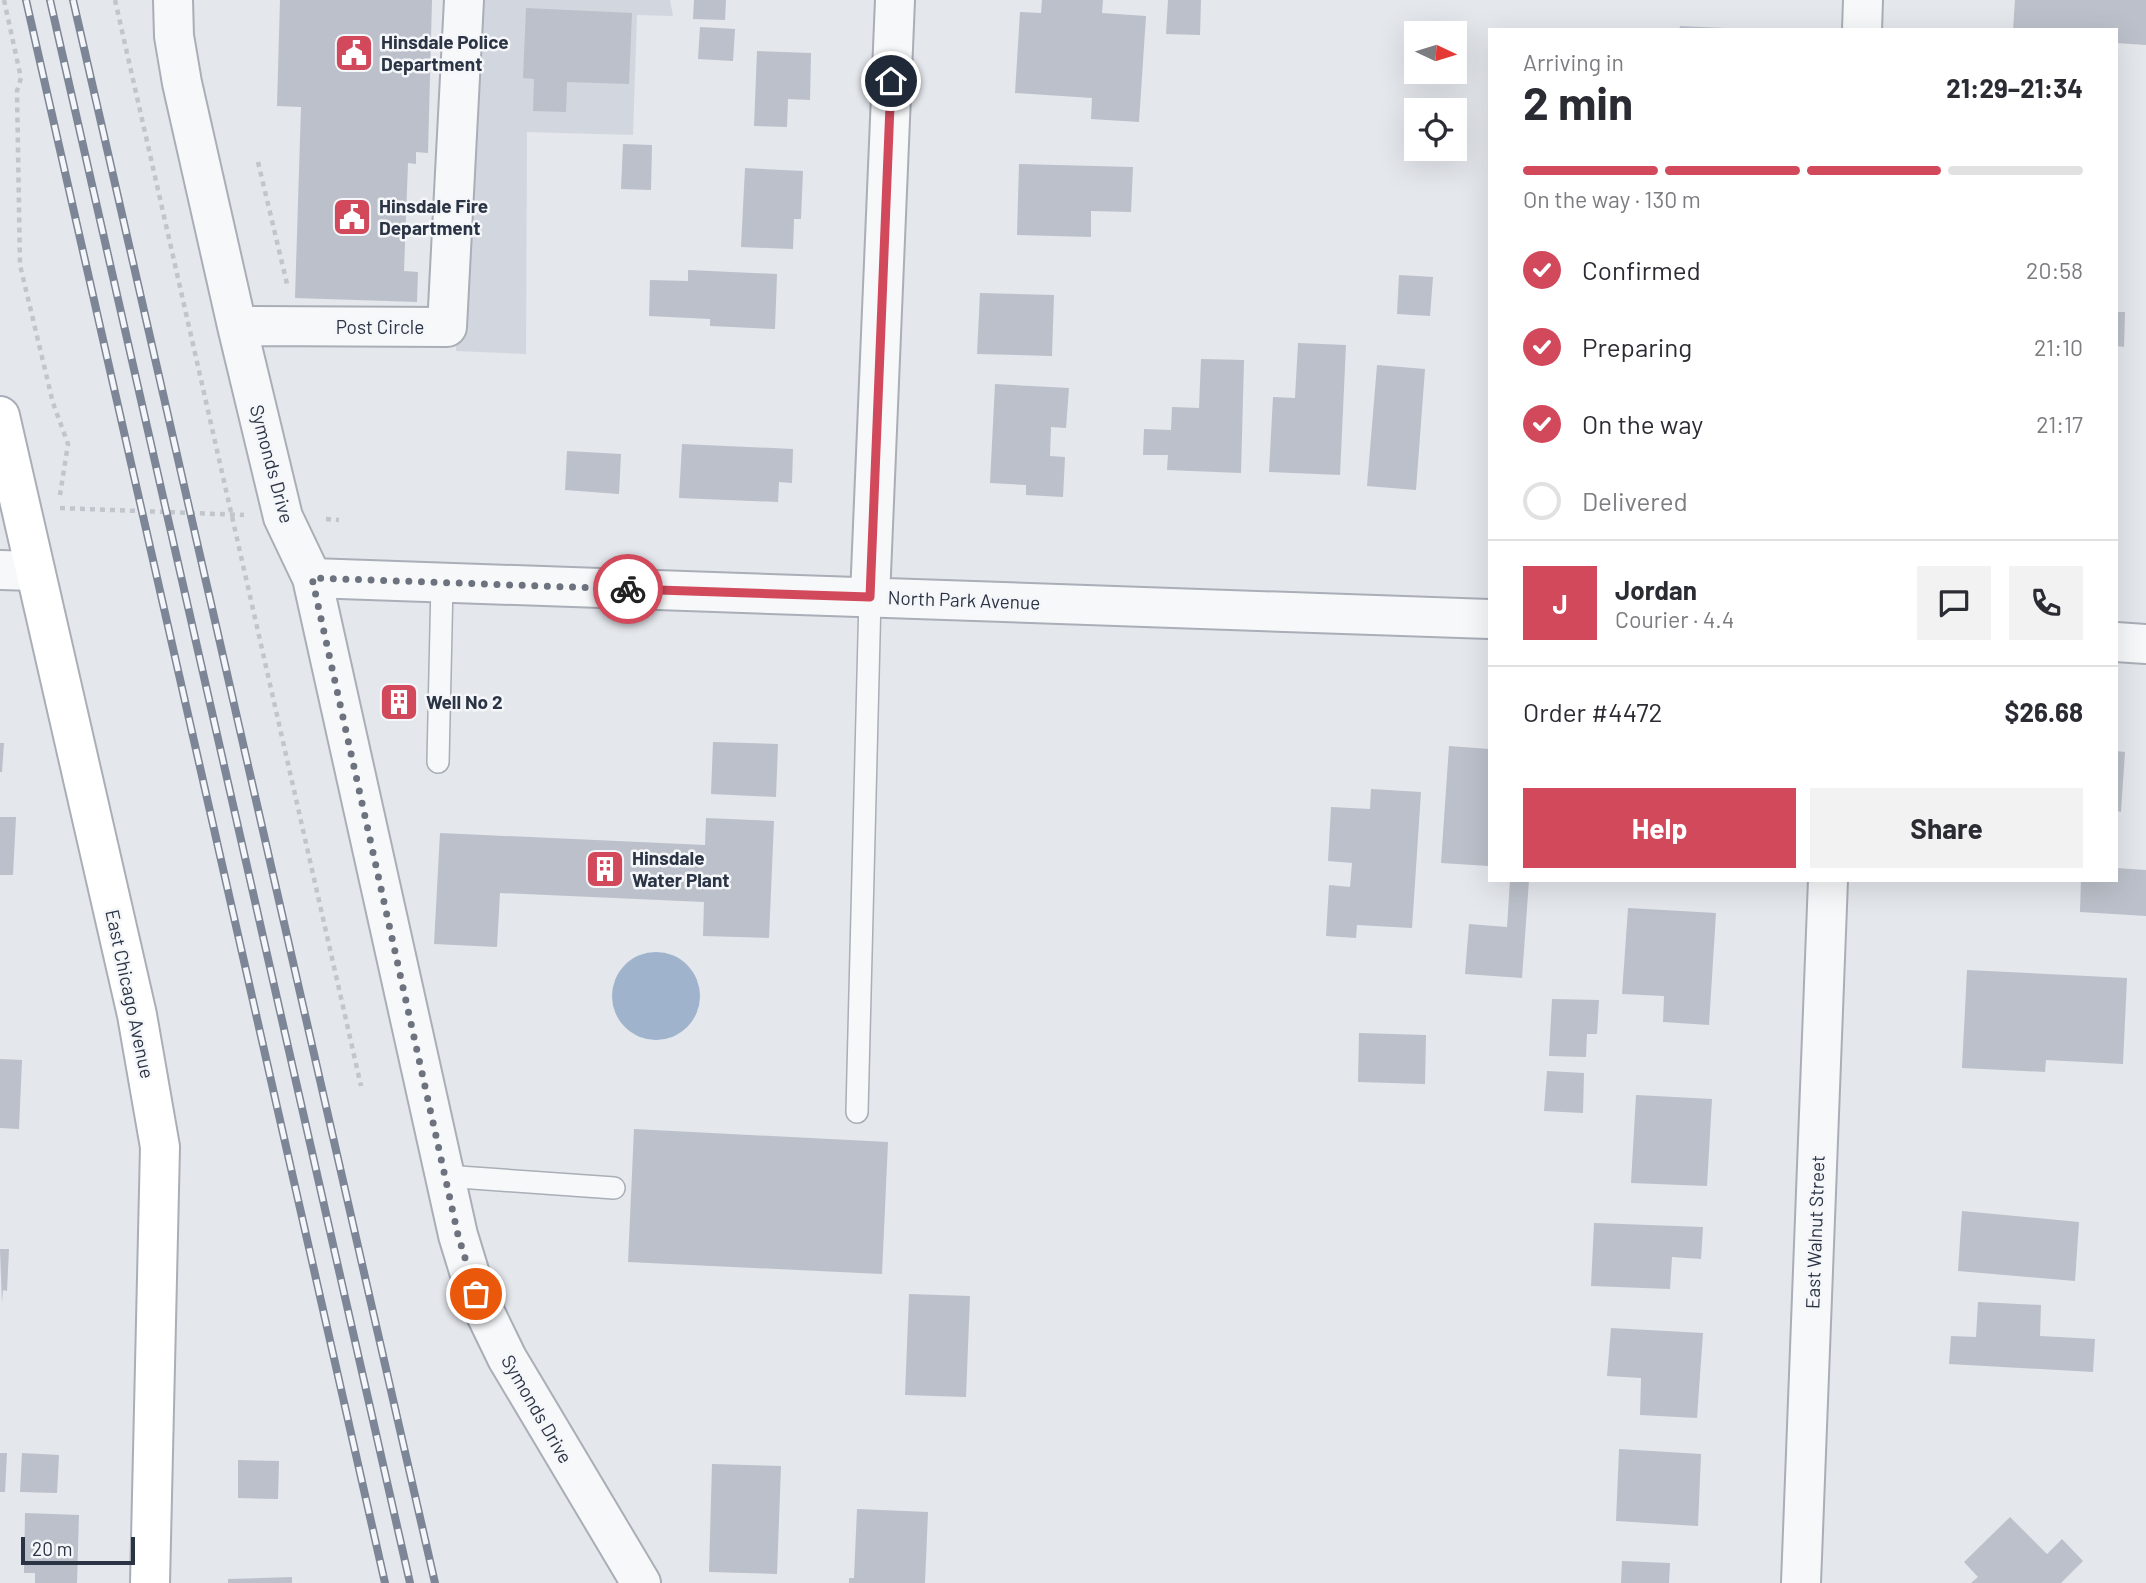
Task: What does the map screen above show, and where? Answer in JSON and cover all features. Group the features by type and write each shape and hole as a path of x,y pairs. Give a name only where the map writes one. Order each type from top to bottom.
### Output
{"main road":[{"name":"East Chicago Avenue","path":"0,416 17,570 137,1015 160,1146 150,1583"}],"street":[{"name":"Symonds Drive","path":"173,0 174,36 181,83 237,326 283,517 312,578 445,1176 476,1294 507,1358 641,1583"},
{"name":"Post Circle","path":"237,326 447,327 464,0"},
{"path":"870,597 895,0"},
{"path":"1862,28 1863,0"},
{"name":"North Park Avenue","path":"312,578 1488,620"},
{"path":"2118,642 2146,644"},
{"name":"East Walnut Street","path":"1801,1583 1828,882"}],"lane":[{"path":"438,762 442,583"},
{"path":"857,1112 870,597"},
{"path":"445,1176 614,1188"}],"path":[{"path":"4,0 21,78 17,91 20,265 53,403 68,444 58,508 339,520"},
{"path":"115,0 361,1086"},
{"path":"258,162 297,327"}],"shaded area":[{"path":"473,0 670,0 673,16 637,15 633,135 527,132 526,354 456,351"}],"water":[{"path":"647,952 665,952 681,959 693,971 700,987 700,1005 693,1021 681,1033 665,1040 647,1040 631,1033 619,1021 612,1005 612,987 619,971 631,959"}],"building":[{"name":"Hinsdale Police Department","path":"280,0 432,0 428,153 416,152 416,164 408,163 404,271 418,272 417,302 295,298 301,107 277,106"},
{"path":"694,0 726,0 725,20 693,19"},
{"path":"1042,0 1103,0 1102,13 1146,16 1139,122 1091,119 1092,98 1015,93 1020,12 1041,13"},
{"path":"1168,0 1201,0 1200,35 1166,34"},
{"path":"2015,0 2146,0 2146,45 2118,43 2118,28 2013,28"},
{"path":"526,8 632,13 629,84 567,82 566,112 533,111 534,79 523,78"},
{"path":"1680,26 1725,28 1680,28"},
{"path":"700,27 735,29 733,61 698,59"},
{"path":"757,51 811,53 810,100 788,99 787,127 754,126"},
{"path":"623,144 652,145 651,190 621,189"},
{"path":"1019,164 1133,167 1131,212 1091,211 1091,237 1017,235"},
{"path":"745,168 803,171 801,219 794,219 793,249 741,247"},
{"path":"688,270 777,274 775,329 710,326 710,319 649,316 650,280 688,281"},
{"path":"1399,275 1433,277 1430,316 1397,314"},
{"path":"980,293 1054,295 1052,356 977,354"},
{"path":"2118,312 2125,312 2124,347 2118,346"},
{"path":"1298,343 1346,345 1340,475 1269,472 1273,397 1295,398"},
{"path":"1201,359 1244,360 1241,473 1167,470 1168,455 1143,455 1144,429 1171,430 1172,407 1199,408"},
{"path":"1377,365 1425,369 1416,490 1367,486"},
{"path":"995,384 1069,388 1066,428 1051,427 1050,456 1065,457 1063,497 1026,495 1026,485 990,483"},
{"path":"682,444 793,449 792,483 779,482 778,502 679,498"},
{"path":"567,451 621,454 619,494 565,490"},
{"name":"Well No 2","path":"400,690 409,697 410,708 399,714 388,708 389,695"},
{"path":"713,742 778,744 776,797 711,794"},
{"path":"0,743 4,743 2,772 0,772"},
{"path":"1449,746 1488,749 1488,866 1441,863"},
{"path":"2118,751 2125,752 2121,812 2118,811"},
{"path":"1371,789 1421,792 1412,928 1357,925 1356,938 1326,936 1329,885 1350,887 1352,863 1328,861 1331,807 1370,809"},
{"path":"0,817 16,817 13,875 0,875"},
{"name":"Hinsdale Water Plant","path":"706,818 774,821 769,938 703,936 704,902 500,893 497,947 434,944 440,833 705,845"},
{"path":"2118,868 2146,870 2146,916 2080,912 2081,882 2118,882"},
{"path":"1510,882 1529,882 1522,978 1465,974 1469,924 1507,927"},
{"path":"1628,908 1716,913 1709,1025 1663,1022 1664,996 1622,994"},
{"path":"1967,970 2127,978 2123,1064 2046,1060 2045,1072 1962,1068"},
{"path":"1552,999 1599,1000 1597,1034 1587,1034 1586,1057 1549,1056"},
{"path":"1359,1033 1426,1035 1425,1084 1358,1082"},
{"path":"0,1059 22,1060 19,1129 0,1128"},
{"path":"1547,1071 1584,1073 1583,1113 1544,1111"},
{"path":"1636,1095 1712,1099 1707,1186 1631,1183"},
{"path":"634,1129 888,1142 882,1274 628,1262"},
{"path":"1962,1211 2079,1222 2075,1281 1958,1271"},
{"path":"1594,1223 1703,1227 1701,1259 1672,1257 1670,1289 1591,1286"},
{"path":"0,1249 9,1249 7,1291 3,1290 2,1303"},
{"path":"909,1294 970,1296 966,1397 905,1395"},
{"path":"1978,1302 2041,1305 2040,1336 2095,1339 2093,1372 1949,1364 1951,1336 1976,1337"},
{"path":"1611,1328 1703,1333 1697,1418 1640,1415 1641,1378 1607,1376"},
{"path":"1619,1449 1701,1454 1698,1526 1616,1521"},
{"path":"0,1453 7,1453 5,1492 0,1492"},
{"path":"22,1453 59,1455 57,1493 20,1492"},
{"path":"238,1460 279,1461 278,1499 238,1498"},
{"path":"712,1464 781,1466 777,1574 709,1572"},
{"path":"857,1509 928,1512 925,1583 849,1583 849,1578 854,1578"},
{"path":"25,1513 79,1515 77,1583 35,1583 35,1573 24,1573"},
{"path":"2010,1517 2047,1554 2062,1539 2083,1561 2061,1583 1971,1583 1978,1577 1964,1562"},
{"path":"1622,1561 1670,1563 1669,1583 1621,1583"},
{"path":"292,1577 292,1583 228,1583 228,1579"}],"railway":[{"path":"26,0 385,1583"},
{"path":"50,0 410,1583"},
{"path":"73,0 435,1583"}],"way so far":[{"path":"476,1294 458,1235 312,578 628,589"}],"place":[{"name":"Hinsdale Police Department","path":"354,53"},
{"name":"Hinsdale Fire Department","path":"352,217"},
{"name":"Well No 2","path":"399,702"},
{"name":"Hinsdale Water Plant","path":"605,869"}],"route":[{"path":"628,589 870,597 891,81"}]}
